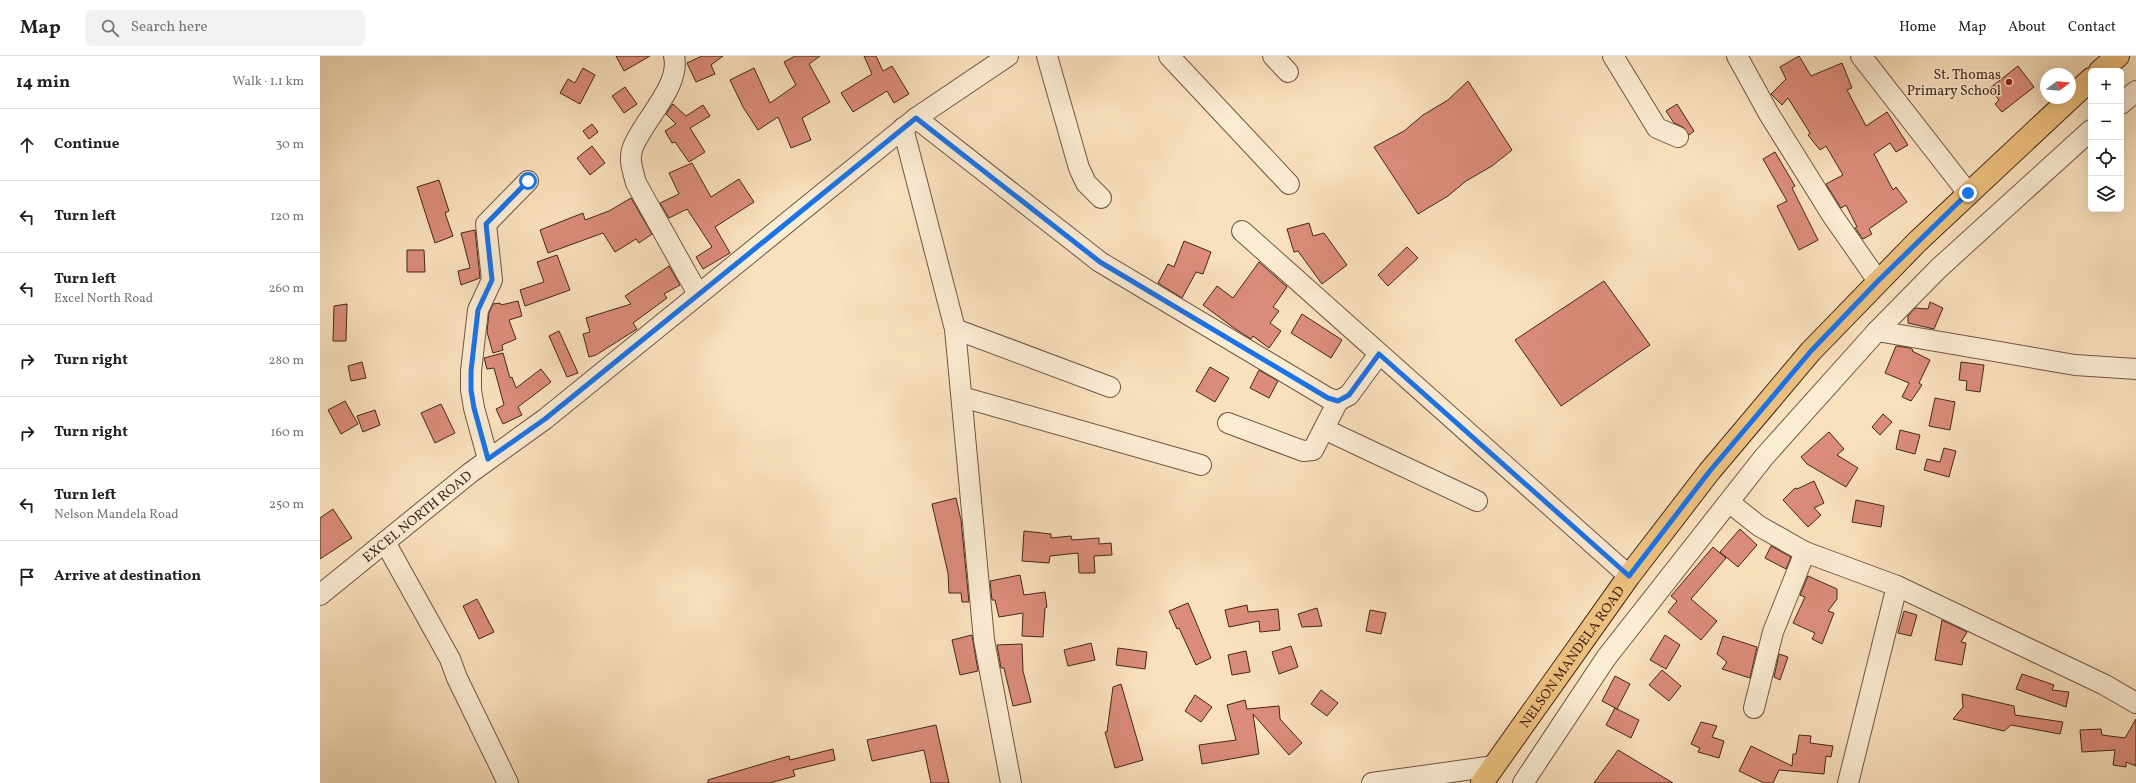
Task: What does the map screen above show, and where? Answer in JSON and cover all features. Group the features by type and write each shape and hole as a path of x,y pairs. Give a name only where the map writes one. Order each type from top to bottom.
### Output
{"main road":[{"path":"2104,68 2118,56"},
{"name":"NELSON MANDELA ROAD","path":"1488,775 1629,576 1709,472 1811,351 1878,281 1968,193 2088,82"}],"street":[{"path":"674,56 674,76 633,147 632,168 636,183 698,294"},
{"name":"EXCEL NORTH ROAD","path":"320,593 488,459 545,419 910,123 1008,56"},
{"path":"1047,56 1079,168 1086,183 1101,198"},
{"path":"1169,56 1289,184"},
{"path":"1273,56 1288,72"},
{"path":"1613,56 1657,128 1678,137"},
{"path":"1737,56 1773,121 1832,215 1878,281"},
{"path":"1861,56 1968,193"},
{"path":"2124,101 2136,91"},
{"path":"910,123 954,329 962,397 984,640 1011,783"},
{"path":"910,123 1100,262 1328,398 1338,401"},
{"path":"1523,783 1606,658 1642,610 1730,503 1764,457 1877,331 1984,226 2088,133"},
{"path":"488,459 474,408 471,390 471,371 478,310 492,280 486,224 528,181"},
{"path":"1242,231 1629,576"},
{"path":"954,329 1110,386"},
{"path":"1877,331 2075,365 2136,369"},
{"path":"1228,423 1304,451 1313,450 1338,401 1349,395 1379,354"},
{"path":"962,397 1201,464"},
{"path":"1324,429 1477,501"},
{"path":"1730,503 1759,526 1805,552 1896,586 2105,685 2136,702"},
{"path":"385,542 450,659 457,678 508,783"},
{"path":"1754,708 1773,632 1805,552"},
{"path":"1848,783 1896,586"},
{"path":"1372,783 1488,775"}],"building":[{"path":"616,56 650,56 624,71"},
{"path":"702,56 723,56 711,65 715,74 696,82 687,63"},
{"path":"795,56 820,56 809,64 830,102 802,118 811,140 791,148 778,117 758,130 743,107 730,80 754,68 770,103 796,85 784,62"},
{"path":"864,56 876,56 883,71 892,66 909,94 894,103 887,91 853,112 841,93 872,74"},
{"path":"1799,56 1811,76 1842,63 1852,88 1847,90 1866,126 1887,112 1908,145 1896,152 1890,143 1874,154 1893,190 1896,187 1907,202 1869,229 1872,234 1863,239 1855,228 1857,227 1846,205 1841,208 1826,184 1843,175 1826,146 1820,150 1808,135 1810,133 1788,98 1782,105 1771,94 1786,79 1780,67"},
{"path":"2018,66 2034,87 2002,112 1995,104 1999,100 1990,88"},
{"path":"583,68 595,75 580,104 560,93 568,79 575,83"},
{"path":"1468,81 1512,150 1492,166 1466,181 1448,196 1418,214 1374,147 1404,131 1423,115 1448,100"},
{"path":"625,87 637,104 624,113 612,96"},
{"path":"673,104 686,116 703,105 710,116 690,128 705,152 689,162 675,142 672,143 665,131 676,124 666,114"},
{"path":"1677,104 1694,131 1689,135 1683,127 1674,123 1666,111"},
{"path":"592,124 598,132 589,139 583,131"},
{"path":"592,146 605,163 590,175 577,158"},
{"path":"1775,152 1795,186 1792,188 1818,240 1799,250 1777,206 1787,201 1763,159"},
{"path":"692,163 711,197 739,179 754,202 715,227 730,253 703,269 696,257 712,247 687,209 669,218 660,203 679,194 669,173"},
{"path":"439,180 449,211 445,213 453,236 435,243 417,187"},
{"path":"631,198 652,234 639,243 636,239 615,252 603,233 548,253 540,230 583,213 585,220 609,211"},
{"path":"1309,223 1313,236 1324,233 1347,265 1322,284 1298,251 1294,252 1287,229"},
{"path":"475,230 480,278 461,285 458,271 470,268 461,233"},
{"path":"1184,241 1211,252 1203,274 1196,272 1182,298 1158,283 1168,264 1174,267"},
{"path":"1407,247 1418,258 1388,286 1378,275"},
{"path":"407,250 424,250 425,272 407,272"},
{"path":"557,255 570,290 525,306 520,290 544,282 537,262"},
{"path":"1259,262 1287,287 1273,307 1279,311 1270,323 1281,331 1269,348 1253,336 1251,339 1234,328 1203,305 1217,286 1233,298"},
{"path":"669,266 680,285 664,294 667,298 633,323 637,329 596,355 589,357 583,334 590,332 586,318 631,304 625,296"},
{"path":"1604,281 1650,345 1561,406 1515,340"},
{"path":"518,301 522,316 509,320 516,339 502,345 503,350 493,353 487,332 489,313 493,304 500,303 501,305"},
{"path":"1930,302 1943,308 1934,329 1908,323 1908,316 1915,308 1928,309"},
{"path":"347,304 346,341 333,341 334,306"},
{"path":"1302,314 1342,340 1331,358 1291,333"},
{"path":"559,331 578,373 567,377 549,336"},
{"path":"1896,346 1910,348 1913,350 1912,351 1930,360 1919,383 1922,385 1911,401 1902,397 1909,383 1885,373"},
{"path":"503,353 510,378 512,377 516,388 541,369 551,382 518,407 522,415 503,424 496,409 504,405 494,368 487,369 484,358"},
{"path":"362,362 366,378 351,381 348,366"},
{"path":"1961,362 1984,365 1980,392 1966,390 1967,381 1959,380"},
{"path":"1210,367 1229,378 1215,402 1196,391"},
{"path":"1259,370 1278,381 1269,398 1250,388"},
{"path":"1935,398 1955,402 1950,430 1929,426"},
{"path":"345,401 358,424 341,434 328,410"},
{"path":"441,404 455,433 435,443 421,413"},
{"path":"375,410 380,425 363,432 357,416"},
{"path":"1883,414 1892,422 1880,435 1872,427"},
{"path":"1900,430 1920,435 1915,454 1896,449"},
{"path":"1829,432 1844,449 1837,455 1858,468 1846,487 1807,464 1801,457"},
{"path":"1944,448 1956,451 1949,477 1924,470 1927,459 1940,462"},
{"path":"1814,481 1824,503 1814,508 1821,515 1808,527 1783,500 1795,488 1797,489"},
{"path":"956,498 961,520 969,602 962,602 961,593 949,593 948,573 932,504"},
{"path":"1856,500 1884,506 1881,527 1852,522"},
{"path":"333,509 352,538 320,559 320,518"},
{"path":"1740,529 1757,545 1738,567 1720,552"},
{"path":"1024,531 1051,534 1051,538 1071,536 1072,540 1099,538 1099,544 1111,543 1112,555 1094,556 1095,573 1079,573 1078,553 1050,556 1049,563 1022,561"},
{"path":"1771,546 1791,557 1786,569 1765,558"},
{"path":"1713,547 1726,558 1691,599 1717,621 1701,640 1668,612 1677,601 1671,596"},
{"path":"1020,575 1024,595 1045,592 1047,607 1045,608 1043,637 1022,636 1023,613 999,617 995,600 992,600 990,581"},
{"path":"1808,576 1837,589 1837,599 1828,611 1834,613 1822,644 1812,639 1815,633 1793,623 1805,597 1800,595"},
{"path":"477,599 494,632 479,639 463,606"},
{"path":"1188,603 1211,658 1196,665 1179,628 1177,629 1169,611"},
{"path":"1247,605 1248,612 1278,609 1280,630 1260,632 1259,621 1229,627 1225,610"},
{"path":"1317,608 1322,626 1302,627 1298,614"},
{"path":"1370,610 1386,613 1381,634 1366,631"},
{"path":"1904,611 1917,615 1911,636 1898,633"},
{"path":"1942,620 1967,632 1961,642 1966,643 1962,665 1935,660"},
{"path":"972,635 978,671 960,675 952,640"},
{"path":"1665,635 1680,645 1666,669 1650,660"},
{"path":"1723,636 1757,647 1750,678 1722,669 1727,662 1717,654"},
{"path":"1091,643 1095,660 1068,666 1064,650"},
{"path":"1022,644 1023,671 1031,702 1013,706 1004,668 1001,668 997,645"},
{"path":"1291,646 1298,667 1279,674 1272,652"},
{"path":"1118,648 1147,652 1145,669 1116,665"},
{"path":"1246,651 1250,672 1232,675 1228,655"},
{"path":"1779,654 1788,657 1780,680 1774,677"},
{"path":"1662,670 1681,686 1669,701 1649,685"},
{"path":"2022,674 2054,685 2052,690 2069,692 2066,707 2016,689"},
{"path":"1615,676 1630,684 1617,709 1602,701"},
{"path":"1121,684 1143,760 1115,768 1105,732 1107,732 1113,687"},
{"path":"1321,690 1338,703 1327,716 1311,704"},
{"path":"1962,694 2014,706 2015,715 2063,722 2060,734 2011,725 2004,731 1953,719 1963,707"},
{"path":"1195,695 1212,707 1201,722 1185,711"},
{"path":"1245,700 1247,709 1279,706 1280,719 1302,743 1289,755 1253,714 1259,754 1202,764 1199,745 1236,740 1227,705"},
{"path":"1615,708 1639,720 1631,738 1606,725"},
{"path":"2136,719 2136,766 2126,762 2126,767 2113,765 2115,750 2082,752 2080,730 2101,729 2102,735 2125,738"},
{"path":"1701,722 1717,726 1712,737 1724,741 1719,758 1698,752 1700,748 1691,744"},
{"path":"936,725 949,783 931,783 924,750 872,761 867,740"},
{"path":"1799,735 1811,736 1810,743 1833,746 1831,757 1826,756 1824,774 1779,770 1773,783 1764,783 1739,771 1751,746 1792,766 1793,754 1796,754"},
{"path":"833,749 835,760 793,770 795,776 770,783 708,783 708,780 789,756 790,760"},
{"path":"1618,750 1673,783 1594,783"}],"place":[{"name":"St. Thomas Primary School","path":"2009,82"}],"route":[{"path":"528,181 487,220 486,224 492,280 478,310 471,371 471,390 474,408 488,459 545,419 687,302 916,118 1100,262 1328,398 1338,401 1349,395 1379,354 1629,576 1709,472 1811,351 1878,281 1968,193"}]}
